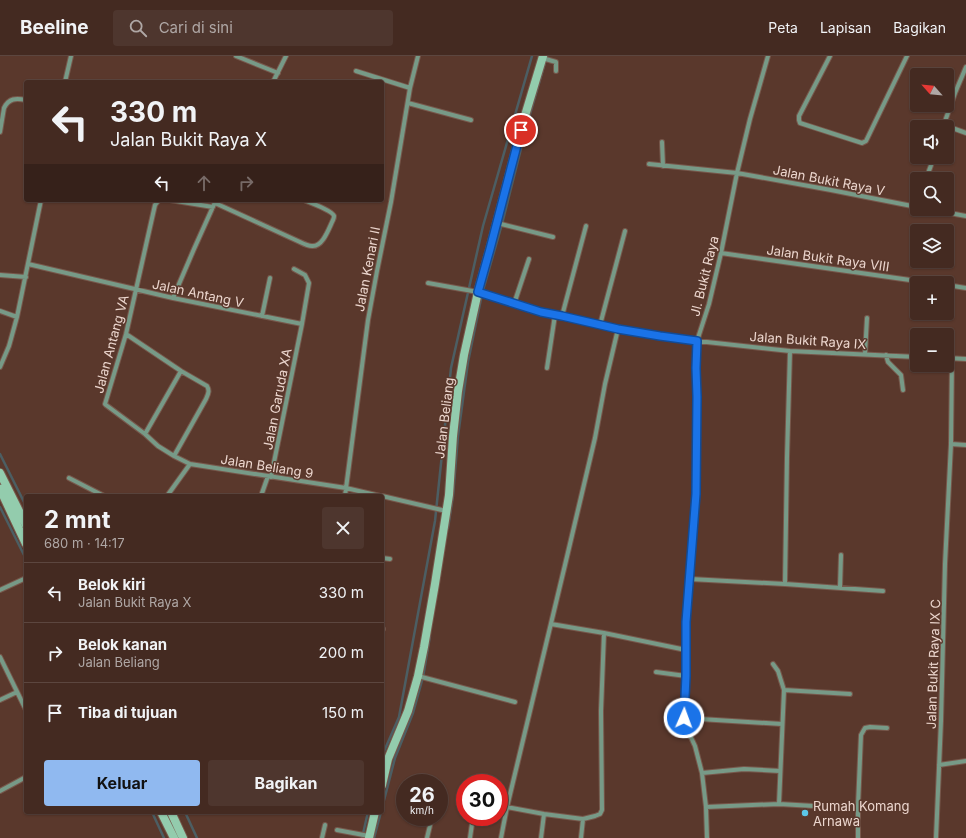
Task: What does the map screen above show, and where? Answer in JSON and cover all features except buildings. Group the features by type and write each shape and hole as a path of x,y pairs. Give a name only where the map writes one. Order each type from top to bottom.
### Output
{"street":[{"path":"65,80 71,56"},
{"path":"236,56 278,73"},
{"path":"274,80 286,56"},
{"name":"Jalan Kenari II","path":"345,494 368,320 391,202 410,88 418,56"},
{"name":"Jl. Bukit Raya","path":"707,838 706,807 702,773 695,746 688,732 684,718 686,622 696,494 697,341 709,304 721,253 736,174 768,56"},
{"path":"830,56 799,116 799,120 800,122 862,143 866,141 907,56"},
{"path":"543,57 556,62 556,71"},
{"name":"Jalan Beliang","path":"385,759 408,711 418,676 435,584 449,495 453,436 464,354 496,223 524,119 543,57"},
{"path":"946,120 966,67"},
{"path":"356,71 410,88"},
{"path":"0,132 6,104 12,99 24,100"},
{"path":"408,103 471,120"},
{"path":"954,129 966,133"},
{"path":"662,142 663,166"},
{"name":"Jalan Bukit Raya V","path":"649,164 736,174 910,204"},
{"path":"0,367 10,346 26,277 41,202"},
{"name":"Jalan Antang VA","path":"105,404 126,334 155,205 158,202"},
{"path":"182,202 213,207"},
{"path":"173,298 215,202"},
{"path":"217,202 300,242 315,246 320,244 323,240 334,217 333,214 328,211 308,202"},
{"path":"954,214 966,216"},
{"path":"496,223 553,237"},
{"path":"562,316 586,226"},
{"path":"600,325 625,232"},
{"name":"Jalan Bukit Raya VIII","path":"721,253 910,280"},
{"path":"514,304 529,259"},
{"name":"Jalan Antang V","path":"28,264 136,290 302,324"},
{"path":"294,269 305,275 309,283 302,324"},
{"path":"0,275 26,277"},
{"path":"262,316 270,278"},
{"name":"Jalan Bukit Raya IX","path":"428,283 478,292 541,312 618,329 660,336 790,351 910,357"},
{"path":"954,286 966,288"},
{"path":"0,311 17,317"},
{"path":"547,368 555,314"},
{"path":"865,354 867,318"},
{"name":"Jalan Garuda XA","path":"262,494 269,476 302,324"},
{"path":"508,803 593,446 605,384 618,329"},
{"path":"126,334 181,371 207,386 208,393 206,399 174,456"},
{"path":"785,584 790,351"},
{"path":"886,355 888,362 900,376 903,390"},
{"path":"954,358 966,359"},
{"path":"145,434 181,371"},
{"name":"Jalan Bukit Raya IX C","path":"936,838 940,765 945,564 950,444 949,372"},
{"name":"Jalan Beliang 9","path":"105,404 145,434 158,446 190,464 346,488 372,494"},
{"path":"950,444 966,445"},
{"path":"168,494 190,464"},
{"path":"0,473 24,521"},
{"path":"69,478 100,494"},
{"path":"0,489 24,533"},
{"name":"Jalan Beliang 9","path":"384,497 446,511"},
{"path":"840,588 841,555"},
{"path":"384,558 390,559"},
{"path":"0,590 24,579"},
{"path":"690,579 883,591"},
{"path":"551,624 604,632 686,650"},
{"path":"508,807 583,819 600,814 602,810 601,711 604,632"},
{"path":"0,657 24,706"},
{"path":"773,664 778,671 784,690 779,804"},
{"path":"656,672 686,676"},
{"path":"418,676 515,702"},
{"path":"784,690 850,694"},
{"path":"0,700 17,692"},
{"path":"684,718 782,724"},
{"path":"858,838 861,735 865,728 887,728"},
{"path":"940,765 966,762"},
{"path":"702,773 744,769 780,771"},
{"path":"0,790 24,778"},
{"path":"706,807 779,804 814,806"},
{"path":"162,814 178,836"},
{"path":"174,814 178,836"},
{"path":"337,830 369,837 375,814"},
{"path":"541,838 544,814"},
{"path":"581,838 583,819"},
{"path":"322,838 325,826"},
{"path":"427,838 430,826"},
{"path":"470,838 472,826"},
{"path":"501,838 503,826"}],"waterway":[{"path":"384,751 399,717 435,521 451,368 483,226 532,56"},
{"path":"448,528 468,362 482,294 502,224 528,121 547,56"},
{"path":"0,454 24,502"},
{"path":"0,507 24,555"},
{"path":"384,800 395,758 413,713 423,677 430,636"},
{"path":"153,814 164,838"},
{"path":"186,814 197,838"},
{"path":"362,838 368,814"},
{"path":"374,838 380,814"}],"place":[{"name":"Rumah Komang Arnawa","path":"805,813"}],"route":[{"path":"521,130 478,292 541,312 618,329 697,341 696,494 686,622 684,718"}]}
